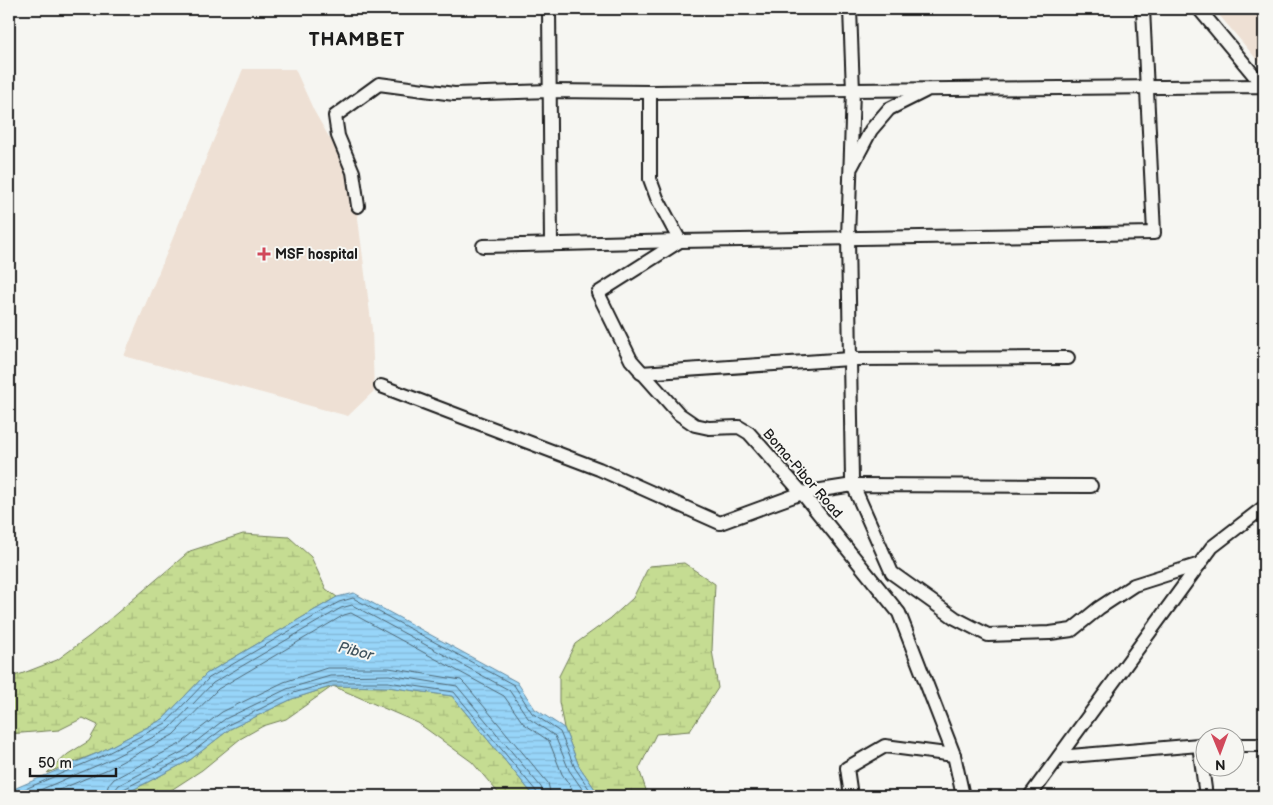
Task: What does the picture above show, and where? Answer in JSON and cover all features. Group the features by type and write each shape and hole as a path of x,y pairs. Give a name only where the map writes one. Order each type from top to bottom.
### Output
{"street":[{"path":"549,9 551,244"},
{"path":"850,9 853,91 848,238 853,486 892,573 955,618 988,635 1050,633 1072,630 1099,608 1134,585 1200,564"},
{"path":"483,246 680,240 1154,233 1143,9"},
{"path":"1200,9 1263,87"},
{"path":"358,206 353,172 338,136 335,116 379,84 454,94 550,91 853,91 1263,87"},
{"path":"850,169 871,130 890,109 927,90"},
{"path":"650,92 650,179 657,198 680,240"},
{"name":"Boma-Pibor Road","path":"680,240 598,293 631,360 679,414 695,425 710,428 740,427 749,433 802,493 899,613 954,755 963,796"},
{"path":"642,372 850,359 1068,358"},
{"path":"381,386 599,469 720,523 802,493 853,486 1091,486"},
{"path":"1030,796 1212,547 1264,507"},
{"path":"1246,745 1264,745"},
{"path":"851,796 847,768 885,746 954,755"},
{"path":"1059,757 1196,746"},
{"path":"1205,778 1206,796"}],"shaded area":[{"path":"1214,9 1264,9 1264,68"},
{"name":"MSF hospital","path":"243,69 295,69 314,111 353,179 372,329 374,391 348,416 124,356"}],"green space":[{"path":"243,534 289,537 311,557 326,589 337,597 206,674 163,719 100,752 47,773 68,754 89,741 98,725 83,718 59,730 9,734 9,677 57,660 91,635 190,551"},
{"path":"684,563 715,584 712,650 718,688 690,731 656,734 639,769 648,796 599,795 579,766 564,728 559,702 559,676 575,644 611,618 633,598 649,566"},
{"path":"333,686 388,687 452,696 534,796 501,796 472,762 418,723"},
{"path":"333,686 286,719 263,726 240,739 202,770 162,796 121,796 190,760 230,729 292,699"}],"water":[{"name":"Pibor","path":"354,593 517,682 535,709 564,728 579,766 599,795 602,796 534,796 452,696 388,687 333,686 292,699 230,729 190,760 121,796 9,796 9,791 100,752 163,719 206,674 337,597"}],"place":[{"name":"MSF hospital","path":"264,254"}],"district":[{"name":"THAMBET","path":"357,39"}]}
